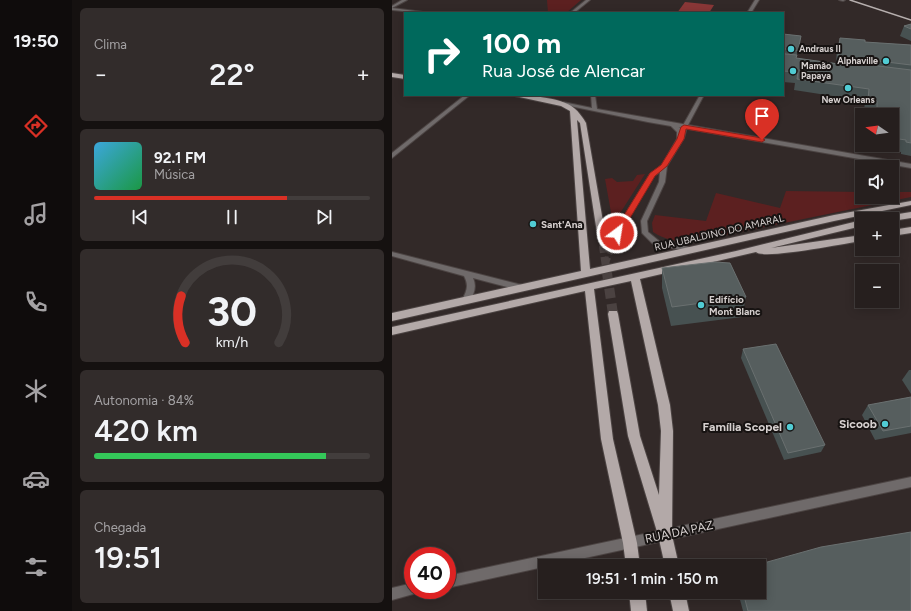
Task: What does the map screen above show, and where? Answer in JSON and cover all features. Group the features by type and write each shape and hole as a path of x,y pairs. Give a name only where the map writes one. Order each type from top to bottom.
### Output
{"main road":[{"path":"392,74 404,77"},
{"path":"519,96 563,104 573,110 584,125 594,178 601,233"},
{"path":"573,110 586,274"},
{"name":"RUA UBALDINO DO AMARAL","path":"392,317 847,215 911,203"},
{"path":"899,217 911,215"},
{"path":"392,331 736,254 855,225"},
{"path":"899,233 911,230"},
{"path":"736,254 779,251 855,239"},
{"path":"635,276 664,405 667,431 665,535"},
{"path":"589,286 607,439 630,543 632,559"},
{"path":"614,314 634,436 665,535 670,559"},
{"path":"638,599 639,611"},
{"path":"678,599 680,611"}],"street":[{"path":"392,8 405,0"},
{"path":"573,12 588,0"},
{"path":"750,12 757,0"},
{"path":"392,8 417,12"},
{"path":"392,156 467,96"},
{"path":"593,96 595,110"},
{"path":"617,233 652,175 664,166 680,139 684,127 701,96"},
{"path":"563,104 684,127 911,166"},
{"path":"673,125 680,131 680,139"},
{"path":"664,166 662,182 644,221 645,233 656,243 694,250"},
{"path":"392,254 522,288"},
{"path":"466,300 472,283 467,274"},
{"name":"RUA DA PAZ","path":"456,580 911,482"},
{"path":"392,594 404,591"}],"shaded area":[{"path":"547,0 581,0 567,12 548,12"},
{"path":"685,2 714,5 710,12 678,12"},
{"path":"645,174 617,218 612,218 605,179 612,178 617,182 633,181 637,175"},
{"path":"786,191 855,192 855,204 877,204 691,242 671,240 653,232 652,223 655,215 706,221 716,193 780,208"},
{"path":"899,192 911,192 911,197 899,199"}],"building":[{"path":"911,24 911,29 904,26"},
{"path":"784,34 801,36 798,51 784,50"},
{"path":"840,38 865,40 865,42 911,45 911,65 838,56"},
{"path":"784,50 785,54 797,55 796,58 838,64 838,61 911,70 911,143 906,142 906,140 899,139 899,108 877,108 877,101 868,100 869,89 797,79 798,72 784,71"},
{"path":"715,262 730,263 746,297 672,307 662,268"},
{"name":"Família Scopel","path":"776,344 825,445 788,453 743,349"},
{"path":"911,397 911,426 883,431 868,405"},
{"path":"911,532 911,611 748,611 745,599 766,599 766,562 821,547"}],"tunnel":[{"path":"601,233 607,274"},
{"path":"606,263 617,233"},
{"path":"607,273 613,314"}],"railway":[{"path":"850,0 911,20"}],"place":[{"name":"Andraus II","path":"791,49"},
{"name":"Alphaville","path":"886,61"},
{"name":"Mamão Papaya","path":"793,71"},
{"name":"New Orleans","path":"848,88"},
{"name":"Sant'Ana","path":"533,224"},
{"name":"Edifício Mont Blanc","path":"701,305"},
{"name":"Sicoob","path":"885,424"},
{"name":"Família Scopel","path":"790,427"}],"route":[{"path":"617,233 652,175 664,166 680,139 684,127 762,140"}]}
